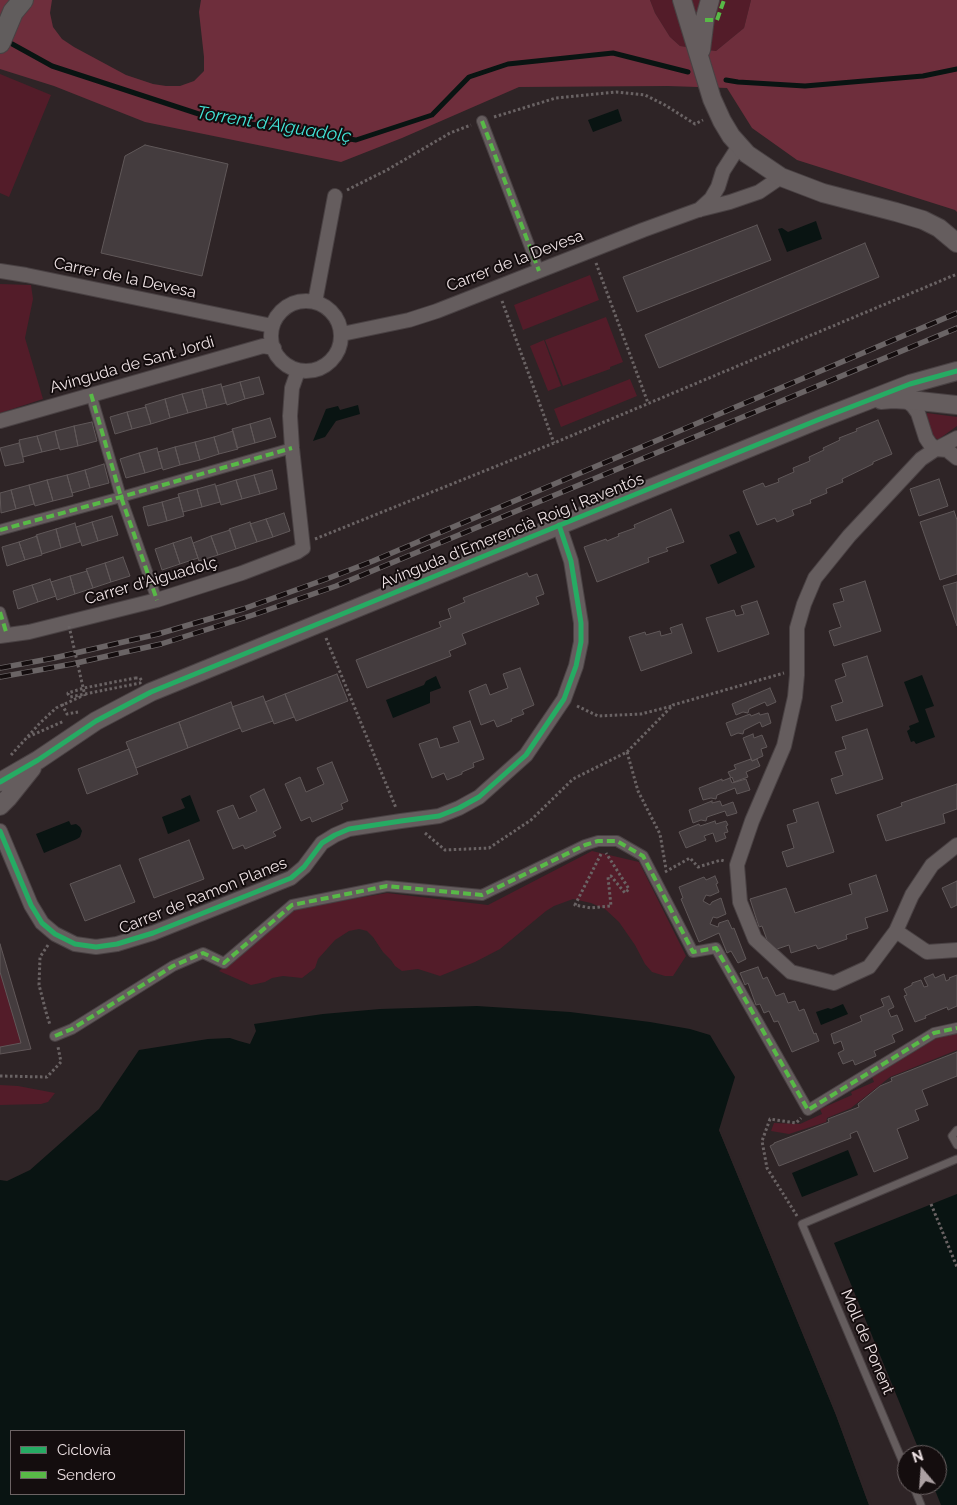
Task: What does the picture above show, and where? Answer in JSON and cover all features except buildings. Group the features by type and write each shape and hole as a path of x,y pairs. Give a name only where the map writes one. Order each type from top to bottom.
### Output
{"main road":[{"path":"4,35 13,12 23,0"}],"street":[{"path":"682,0 712,100 731,136 758,163 781,177 823,193 923,220 939,228 957,243"},
{"path":"700,58 705,18 710,0"},
{"path":"482,121 539,271"},
{"name":"Carrer de la Devesa","path":"698,210 711,199 729,160 739,146"},
{"name":"Carrer de la Devesa","path":"342,334 409,320 698,210 759,192 781,177"},
{"path":"315,302 335,196"},
{"name":"Carrer de la Devesa","path":"0,271 272,326"},
{"path":"301,302 315,302 323,305 336,317 342,334 336,355 327,363 311,370 298,371 278,358 271,338 272,326 275,318 285,308 301,302"},
{"name":"Avinguda de Sant Jordi","path":"0,421 263,346 274,348"},
{"path":"298,371 294,383 290,416 303,544"},
{"name":"Avinguda d'Emerencià Roig i Raventós","path":"38,760 76,725 112,712 151,692 820,419 910,384 957,371"},
{"path":"92,394 121,498 157,600"},
{"path":"904,399 918,413 926,438 930,444 936,449 947,450 957,458"},
{"name":"Avinguda d'Emerencià Roig i Raventós","path":"870,400 904,399 957,405"},
{"path":"957,438 921,459 850,536 815,578 804,604 797,628 795,697 784,746 752,821 737,865 740,902 755,939 791,972 834,983 869,967 896,931 912,895 932,865 957,845"},
{"path":"0,530 121,498 292,448"},
{"name":"Carrer de Ramon Planes","path":"0,831 32,905 42,923 54,934 75,944 96,947 117,944 153,933 291,878 304,867 322,843 335,835 349,830 439,816 479,797 526,755 564,699 576,666 581,642 581,623 571,560 558,525"},
{"name":"Carrer d'Aiguadolç","path":"3,635 44,628 157,600 242,573 297,552 303,548 303,544"},
{"path":"0,612 3,635"},
{"path":"0,782 38,760"},
{"path":"0,806 38,760"},
{"path":"55,1036 72,1029 172,966 203,954 224,963 292,905 387,886 482,895 584,845 598,841 617,841 643,856 693,952 716,948 808,1110 934,1033 957,1028"},
{"path":"896,931 927,952 957,950"}],"lane":[{"path":"957,1130 952,1136 957,1146"},
{"path":"802,1224 957,1159"},
{"name":"Moll de Ponent","path":"802,1224 897,1448"}],"path":[{"path":"335,196 387,170 450,133 506,112 556,98 616,92 645,95 665,105 694,124 719,114"},
{"path":"591,251 648,403"},
{"path":"303,544 554,443 957,274"},
{"path":"497,287 554,443"},
{"path":"320,624 405,820 445,850 489,848 531,820 573,779 627,752 673,705"},
{"path":"69,626 85,696"},
{"path":"564,699 598,716 641,714 785,673 797,675"},
{"path":"135,678 140,678 142,681 140,683 80,695 70,696 68,694 68,692 84,688 135,678"},
{"path":"8,758 25,738 56,708 80,698 80,695"},
{"path":"62,704 67,714 82,711"},
{"path":"25,738 76,725"},
{"path":"627,752 638,791 660,834 666,872"},
{"path":"603,849 629,889 625,893 611,876 608,877 611,906 591,908 576,906 579,897 603,849"},
{"path":"655,878 690,858 698,868 721,860 737,865"},
{"path":"0,1076 47,1077 61,1062 39,985 40,958 54,934"},
{"path":"802,1224 767,1168 762,1141 770,1119 796,1123 808,1110"},
{"path":"931,1204 957,1267"}],"shaded area":[{"path":"0,0 52,0 50,13 53,27 62,39 126,75 153,84 180,86 194,81 204,71 199,12 201,0 650,0 655,13 670,37 680,46 716,51 744,28 751,0 957,0 957,212 797,160 752,128 727,88 668,86 519,87 402,138 341,162 145,122 54,86 0,69"},
{"path":"650,0 751,0 744,28 716,51 680,46 670,37 655,13"},
{"path":"0,74 51,95 9,197 0,193"},
{"path":"618,109 622,121 593,132 588,120"},
{"path":"816,221 822,239 787,252 778,229 782,228 788,232"},
{"path":"590,275 599,300 523,330 514,305"},
{"path":"0,284 31,285 33,299 25,338 43,399 0,413"},
{"path":"606,317 623,362 610,367 610,369 563,386 545,340"},
{"path":"544,340 561,386 548,391 530,346"},
{"path":"630,379 637,396 561,427 554,409"},
{"path":"358,405 360,414 336,421 325,437 313,441 326,409 338,406 340,410"},
{"path":"927,413 957,417 957,426 937,439 932,435"},
{"path":"739,531 755,567 718,584 710,565 737,553 729,535"},
{"path":"922,675 934,706 925,709 935,737 916,744 914,741 911,742 907,731 910,729 909,726 919,722 904,682"},
{"path":"436,676 441,688 430,692 430,703 393,718 386,700 424,685 426,681"},
{"path":"190,795 200,821 168,834 162,817 185,808 181,799"},
{"path":"69,821 71,825 76,824 80,827 82,831 80,837 44,853 36,834"},
{"path":"592,851 639,862 686,956 673,976 652,972 619,922 605,909 591,903 573,899 546,911 500,949 475,962 440,976 418,969 402,971 395,966 367,931 359,929 349,931 335,940 318,959 315,968 302,978 283,976 251,985 219,971 296,909 387,893 488,905"},
{"path":"0,944 31,1049 0,1054"},
{"path":"843,1004 848,1014 821,1025 816,1012"},
{"path":"477,1006 570,1012 650,1022 690,1029 710,1035 735,1077 719,1130 836,1415 869,1505 0,1505 0,1180 7,1181 30,1170 99,1109 139,1050 208,1039 230,1038 250,1044 256,1031 254,1024 323,1014 380,1009"},
{"path":"957,1030 957,1050 890,1077 851,1108 827,1118 826,1122 789,1134 771,1131 774,1123 800,1124 822,1114 820,1109 852,1095 851,1092 874,1082 872,1077 935,1039"},
{"path":"0,1085 18,1086 55,1093 48,1102 41,1104 0,1105"},
{"path":"848,1150 858,1175 802,1197 792,1173"},
{"path":"957,1194 957,1505 941,1505 937,1495 947,1495 947,1445 917,1445 834,1243"}],"pier":[{"path":"722,1128 721,1130 838,1415 872,1505 869,1505 836,1415 719,1130"}],"waterway":[{"name":"Torrent d'Aiguadolç","path":"5,40 52,66 211,118 356,140 432,115 469,77 508,64 613,53 688,72"},
{"name":"Torrent d'Aiguadolç","path":"726,80 805,86 923,76 957,69"}],"railway":[{"path":"0,668 54,658 158,634 243,609 329,578 957,313"},
{"path":"0,677 72,664 161,644 336,586 957,328"}],"marked path":[{"path":"705,20 717,20 724,0"},
{"path":"482,121 539,271"},
{"path":"91,394 121,497 157,600"},
{"path":"0,530 292,448"},
{"path":"0,612 7,635"},
{"path":"55,1036 72,1029 173,966 203,953 224,963 292,905 387,886 482,895 585,845 598,841 617,841 643,856 693,952 716,948 808,1110 934,1033 957,1028"}],"cycle path":[{"path":"0,782 38,760 96,721 151,692 820,419 910,384 957,371"},
{"path":"0,831 31,905 42,923 55,934 75,944 96,947 117,944 153,933 291,878 304,867 322,843 349,829 439,816 459,808 479,797 526,755 564,699 576,666 581,642 581,623 571,561 559,525"}]}
